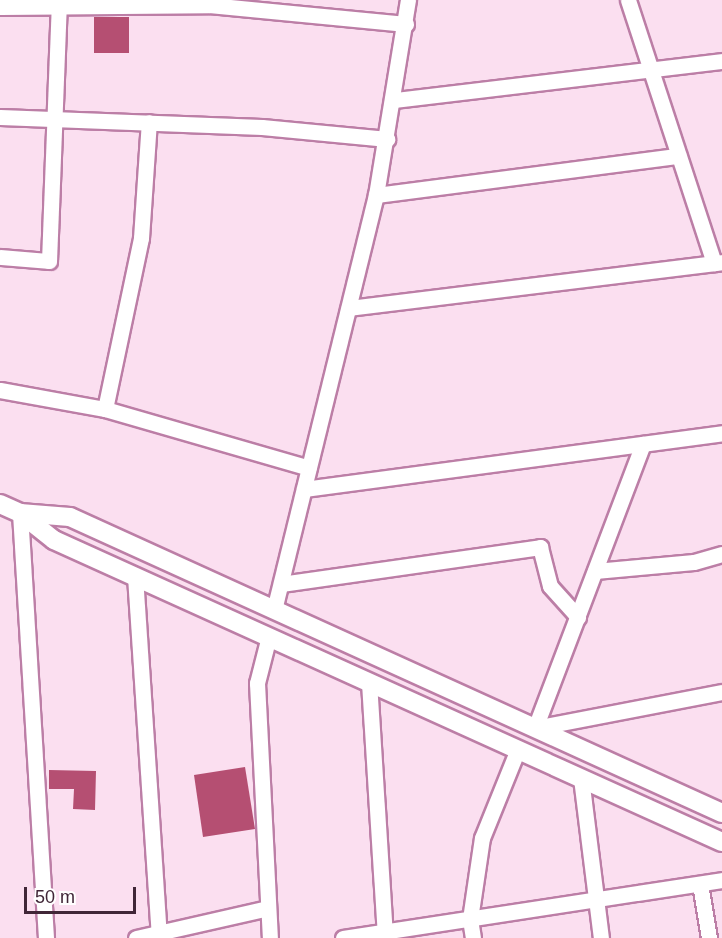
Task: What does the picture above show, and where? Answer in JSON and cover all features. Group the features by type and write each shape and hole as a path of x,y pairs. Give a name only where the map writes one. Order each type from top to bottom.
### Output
{"main road":[{"path":"0,504 20,513 54,540 722,842"},
{"path":"20,513 70,518 722,813"}],"street":[{"path":"274,610 376,195 395,100 408,0"},
{"path":"348,308 718,262 678,156 628,0"},
{"path":"0,257 49,261 59,4"},
{"path":"0,6 209,5 406,24"},
{"path":"395,100 722,61"},
{"path":"0,117 262,127 387,139"},
{"path":"105,409 141,238 149,122"},
{"path":"376,195 678,156"},
{"path":"0,390 105,409 309,468"},
{"path":"304,489 722,433"},
{"path":"535,728 643,444"},
{"path":"20,513 46,938"},
{"path":"281,584 540,547 550,586 578,617"},
{"path":"595,570 693,562 722,554"},
{"path":"135,576 159,935"},
{"path":"268,636 257,683 270,938"},
{"path":"369,682 385,935"},
{"path":"535,728 722,693"},
{"path":"473,938 470,919 482,838 518,749"},
{"path":"580,778 594,900 601,938"},
{"path":"343,938 385,935 470,919 722,880"},
{"path":"700,884 709,938"},
{"path":"136,938 159,935 268,908"}],"building":[{"path":"94,17 129,17 129,53 94,53"},
{"path":"245,767 255,829 203,837 194,775"},
{"path":"49,770 96,771 95,810 73,809 74,789 49,789"}]}
